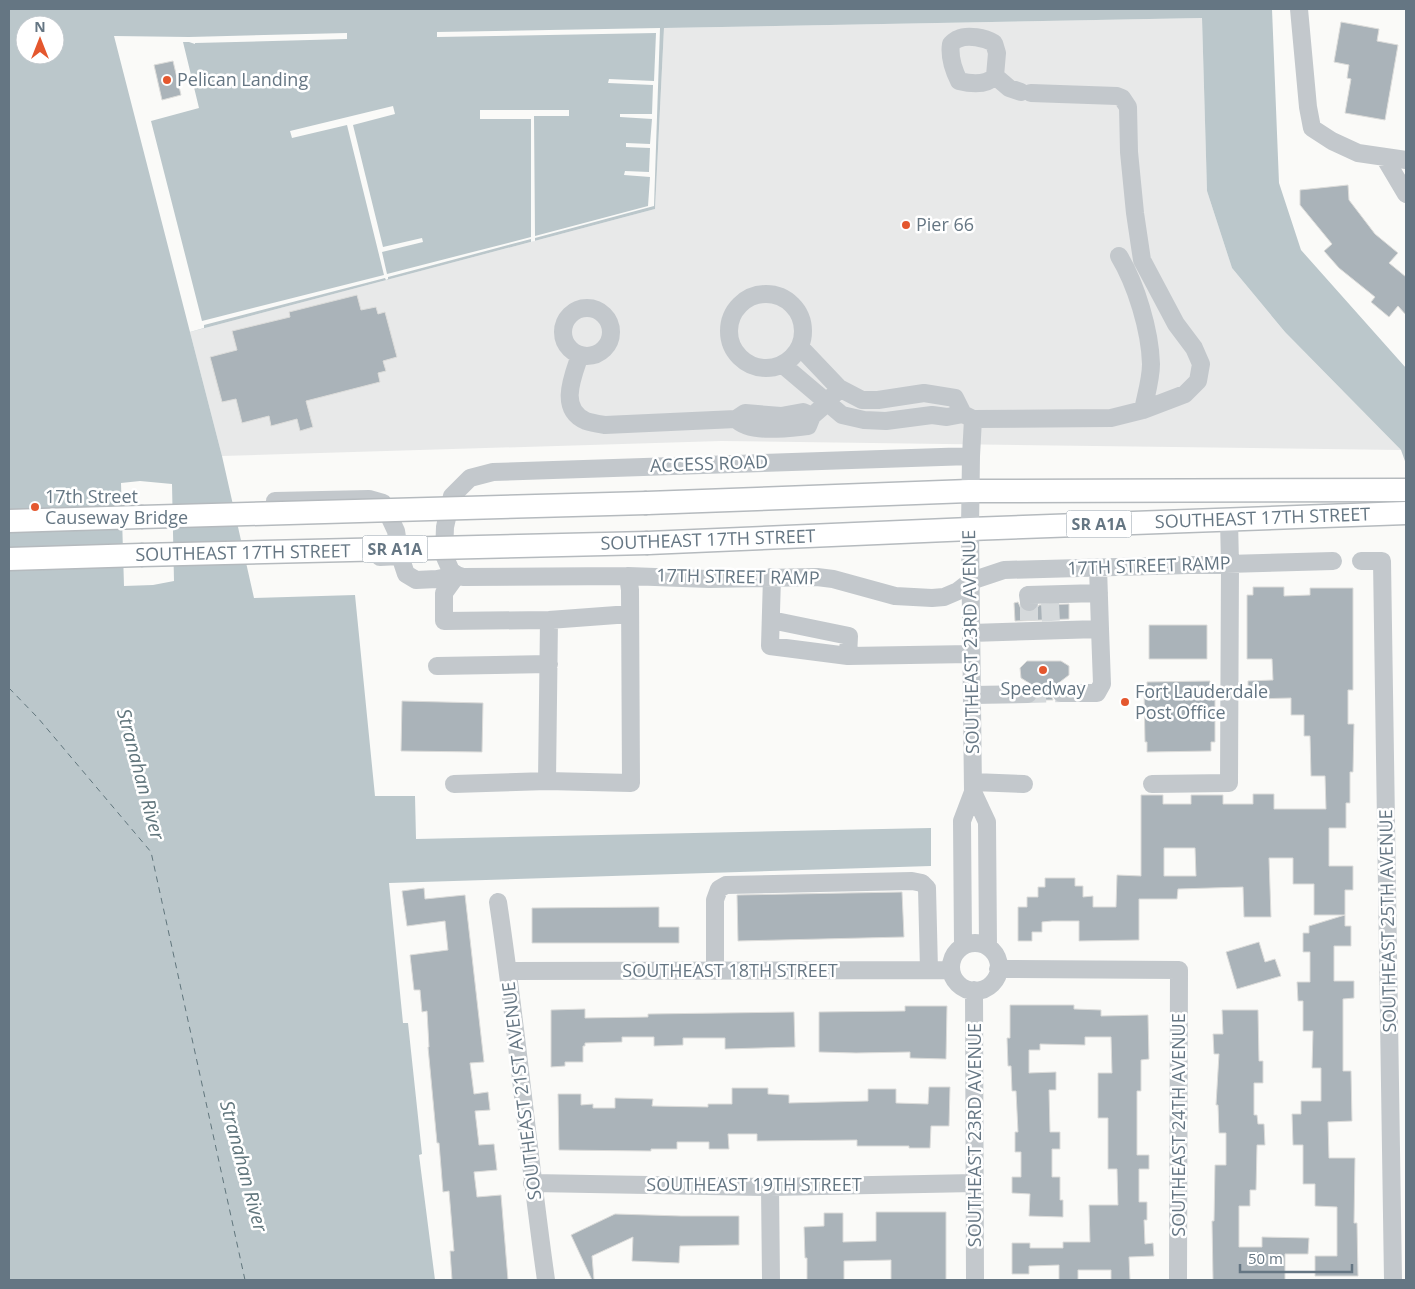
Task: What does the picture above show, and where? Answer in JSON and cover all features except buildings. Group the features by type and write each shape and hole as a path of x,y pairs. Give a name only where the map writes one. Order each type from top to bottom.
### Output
{"main road":[{"name":"SOUTHEAST 17TH STREET","path":"9,521 647,503 969,491 1406,490"},
{"name":"SOUTHEAST 17TH STREET","path":"9,558 648,543 970,528 1406,513"}],"street":[{"path":"1299,16 1308,107 1312,128 1332,141 1358,153 1406,160"},
{"path":"783,364 842,414 864,420 886,421 932,415 947,417 1111,418 1143,410 1185,394 1198,381 1201,364 1194,348 1176,324 1142,260 1130,161 1128,107 1122,98 1117,96 1026,93 1009,88 995,76"},
{"path":"1384,156 1406,194"},
{"path":"1119,256 1126,268 1144,316 1151,364 1143,410"},
{"path":"767,293 779,296 790,302 798,311 803,322 803,335 800,347 793,357 783,364 771,368 758,368 747,363 737,355 731,345 728,333 730,320 735,309 744,300 755,295 767,293"},
{"path":"800,347 839,388 862,400 878,400 924,393 955,398 968,416 971,456 969,491"},
{"path":"580,355 571,384 569,399 573,411 585,420 605,425 736,419 745,412 781,416 803,412 812,416 828,402 839,388"},
{"name":"ACCESS ROAD","path":"457,575 451,571 444,555 445,527 452,496 470,478 493,472 971,456"},
{"name":"SOUTHEAST 23RD AVENUE","path":"964,946 962,821 973,787 969,491"},
{"name":"17TH STREET RAMP","path":"275,501 369,498 383,503 396,531 400,556 406,574 416,580 437,579 457,575 463,577 628,576 709,579 817,577 832,579 895,596 932,598 944,597 958,591 971,581 1004,570 1333,561"},
{"path":"1152,784 1229,783 1229,520"},
{"path":"302,559 400,556"},
{"name":"SOUTHEAST 25TH AVENUE","path":"1361,561 1382,561 1393,1280"},
{"path":"1061,693 1097,693 1102,684 1098,567"},
{"path":"457,575 444,593 444,621 549,620 630,614"},
{"path":"454,784 547,781 631,783 628,576"},
{"path":"772,577 770,646 848,656 971,654"},
{"path":"1029,602 1028,595 1050,599 1099,593"},
{"path":"547,781 549,620"},
{"path":"771,620 849,636 848,656"},
{"path":"971,633 1051,626 1100,629"},
{"path":"437,666 549,664"},
{"path":"972,695 1028,694"},
{"path":"973,787 1024,784"},
{"name":"SOUTHEAST 23RD AVENUE","path":"973,787 987,822 988,947"},
{"path":"715,971 715,900 719,889 726,885 912,881 922,883 927,888 929,970"},
{"name":"SOUTHEAST 21ST AVENUE","path":"498,902 508,971 532,1183 546,1280"},
{"path":"976,943 988,947 996,956 998,969 997,976 988,987 974,990 967,989 956,982 951,970 954,956 964,946 976,943"},
{"name":"SOUTHEAST 24TH AVENUE","path":"998,969 1179,970 1178,1280"},
{"name":"SOUTHEAST 18TH STREET","path":"508,971 951,970"},
{"name":"SOUTHEAST 23RD AVENUE","path":"974,990 975,1280"},
{"name":"SOUTHEAST 19TH STREET","path":"532,1183 770,1187 975,1183"},
{"path":"770,1187 771,1280"}],"shaded area":[{"name":"Pier 66","path":"1202,18 1207,191 1232,268 1285,332 1401,450 721,441 222,456 190,332 655,209 664,28"}],"water":[{"name":"Stranahan River","path":"9,9 1272,9 1279,183 1301,250 1406,368 1406,464 1401,450 1285,332 1232,268 1207,191 1202,18 664,28 655,209 190,332 222,456 254,598 355,595 375,796 415,796 416,839 931,828 931,866 389,883 403,1023 408,1023 422,1154 419,1155 435,1280 9,1280"}],"pier":[{"path":"660,28 654,206 535,238 535,241 531,242 531,239 388,277 386,280 385,278 204,325 204,328 190,332 114,36 189,37 347,33 347,39 195,44 183,42 199,108 151,121 202,321 384,275 347,125 292,138 290,131 393,106 395,114 353,125 383,247 422,238 423,242 382,252 387,274 531,237 531,119 480,119 480,110 569,110 569,116 534,116 535,236 648,206 650,177 624,175 625,171 649,172 650,148 626,147 626,143 650,144 652,119 620,117 620,114 652,114 653,85 608,83 609,79 654,81 656,33 437,37 437,32"},
{"path":"140,481 172,484 174,581 153,585 124,586 121,483"}],"ferry route":[{"path":"9,688 38,718 151,852 245,1280"}],"tunnel":[{"path":"1029,602 1029,623"},
{"path":"1050,603 1051,623"},
{"path":"1028,694 1061,693"}],"place":[{"name":"Pelican Landing","path":"167,80"},
{"name":"Pier 66","path":"906,225"},
{"name":"17th Street Causeway Bridge","path":"35,507"},
{"name":"Speedway","path":"1043,670"},
{"name":"Fort Lauderdale Post Office","path":"1125,702"}]}
